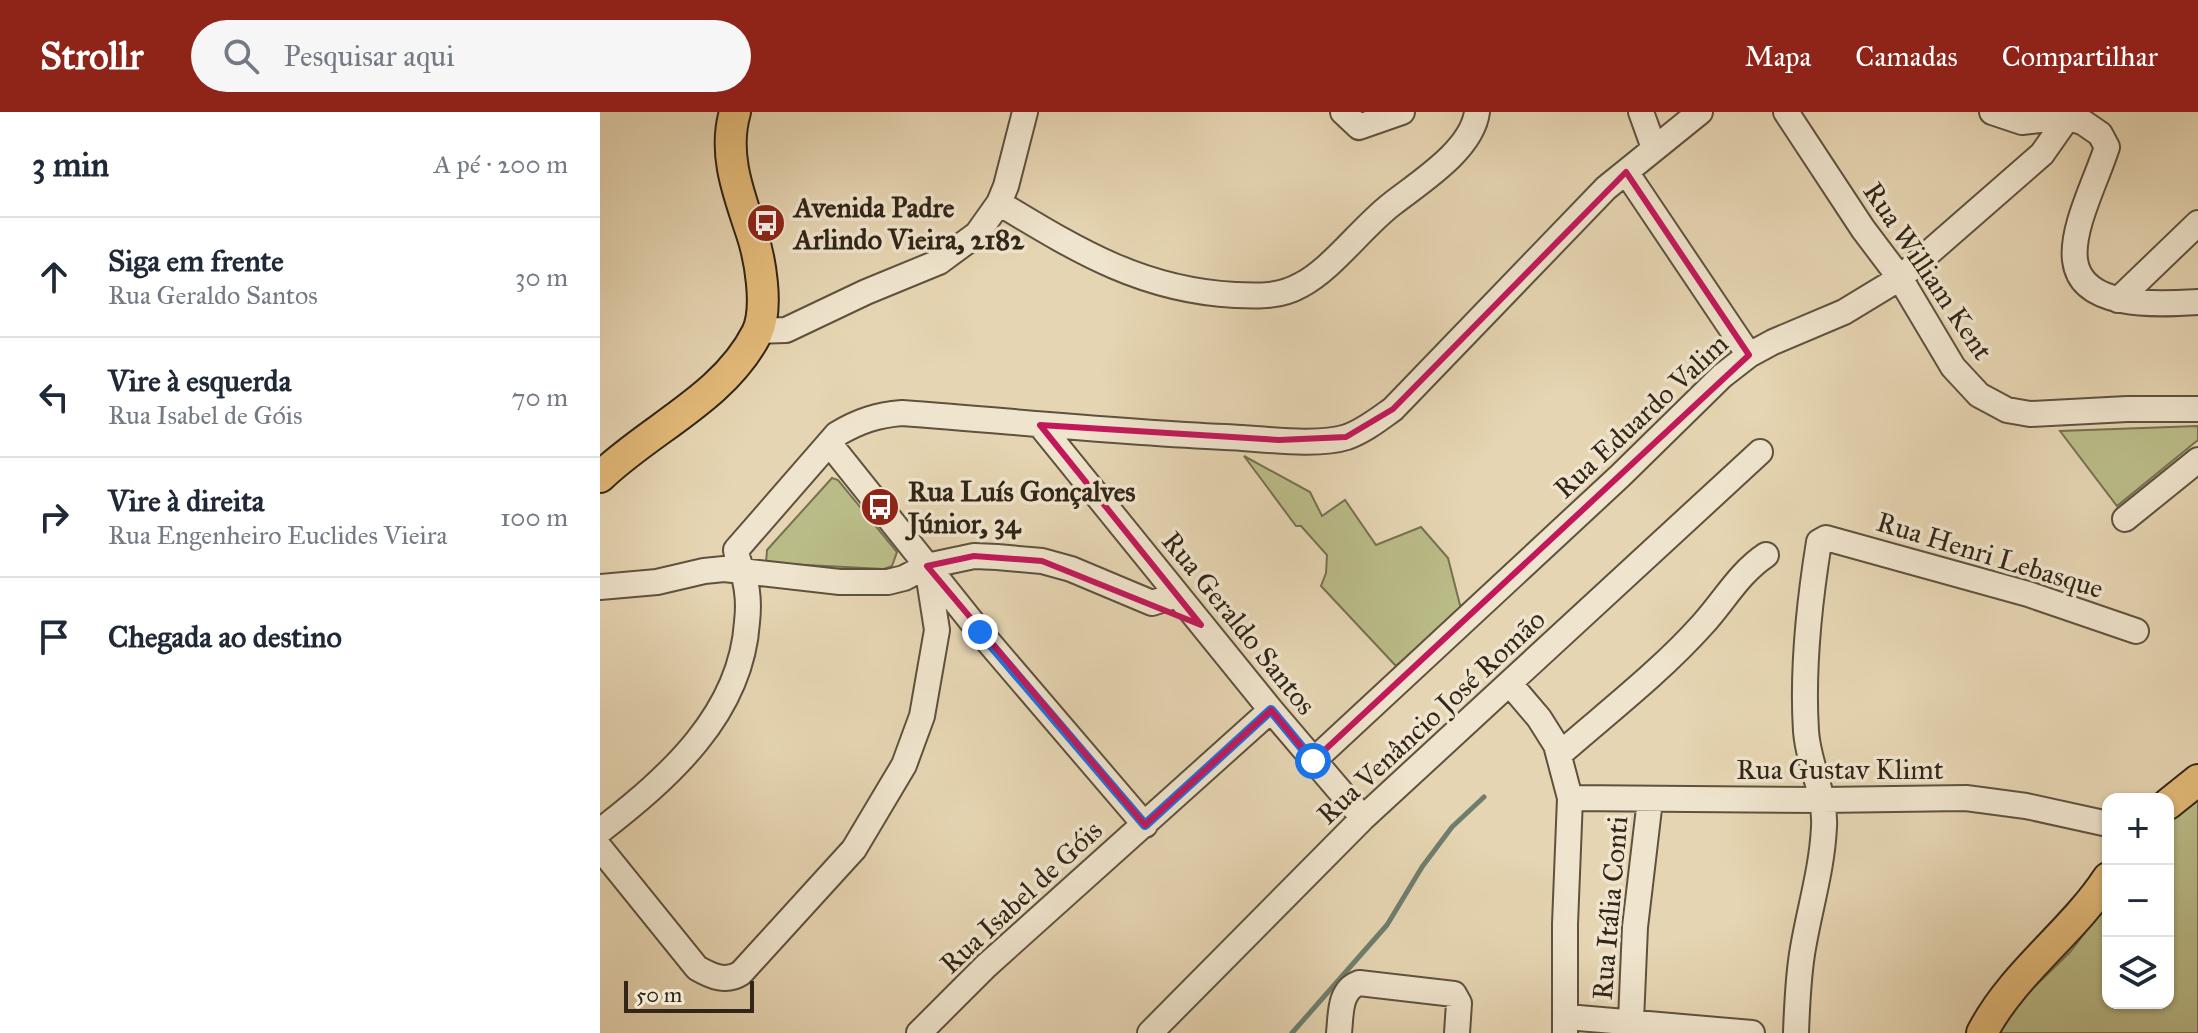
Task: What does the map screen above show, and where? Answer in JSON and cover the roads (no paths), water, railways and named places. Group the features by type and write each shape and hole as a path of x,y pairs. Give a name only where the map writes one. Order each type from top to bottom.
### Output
{"main road":[{"path":"600,477 620,457 727,377 758,331 762,302 759,255 734,182 730,151 735,112"},
{"path":"2174,799 2198,780"},
{"path":"1982,1033 2006,995 2080,915 2102,886"}],"street":[{"path":"758,331 786,330 939,262 977,234 999,203 1006,186 1025,112"},
{"path":"1343,112 1359,127 1402,112"},
{"path":"999,203 1074,248 1117,269 1207,293 1276,295 1305,283 1378,214 1439,166 1469,136 1477,112"},
{"path":"1641,112 1654,148"},
{"path":"600,831 647,796 684,760 713,719 737,669 746,634 747,592 736,550 829,443 857,421 902,413 1279,440 1346,437 1393,409 1606,188 1700,112"},
{"name":"Rua William Kent","path":"1786,112 1863,229 1900,278 1963,379 1979,395 1994,405 2030,414 2198,409"},
{"path":"1992,112 2022,122 2068,117 2100,134 2107,147 2077,234 2075,260 2080,275 2087,283 2098,292 2118,300 2144,304 2198,302"},
{"name":"Rua Eduardo Valim","path":"1313,761 1620,476 1722,376 1749,355 1844,312 1900,278 2035,161 2055,139 2068,117"},
{"path":"1626,172 1749,355"},
{"path":"2118,300 2198,223"},
{"name":"Rua Geraldo Santos","path":"1040,425 1271,710 1363,818"},
{"path":"829,443 980,632 1145,825"},
{"name":"Rua Venâncio José Romão","path":"1150,1033 1363,818 1760,452"},
{"path":"2125,519 2198,460"},
{"name":"Rua Henri Lebasque","path":"1822,800 1806,735 1805,701 1811,593 1819,542 1826,538 2028,594 2136,631"},
{"path":"1560,754 1681,646 1753,564 1766,555"},
{"path":"600,587 657,582 724,569 840,582 888,582 927,566 974,556 1020,558 1071,569 1152,603 1177,595"},
{"path":"600,848 697,968 715,977 735,977 749,966 854,849 904,765 922,716 937,630 927,566"},
{"path":"1510,684 1547,730 1560,754 1570,798 1565,924 1566,1025 1631,1021 1752,1033"},
{"name":"Rua Isabel de Góis","path":"919,1033 986,966 1271,710"},
{"name":"Rua Gustav Klimt","path":"1570,798 1966,798 2026,806 2102,823"},
{"name":"Rua Itália Conti","path":"1631,1021 1635,927 1650,800"},
{"path":"1796,1033 1797,990 1803,947 1820,872 1825,824 1822,800"},
{"path":"1339,1033 1340,993 1359,983 1452,993 1456,996 1459,1009 1457,1033"}],"waterway":[{"path":"1292,1033 1387,925 1422,867 1452,827 1484,797"}],"place":[{"name":"Avenida Padre Arlindo Vieira, 2182","path":"766,223"},
{"name":"Rua Luís Gonçalves Júnior, 34","path":"880,507"}]}
